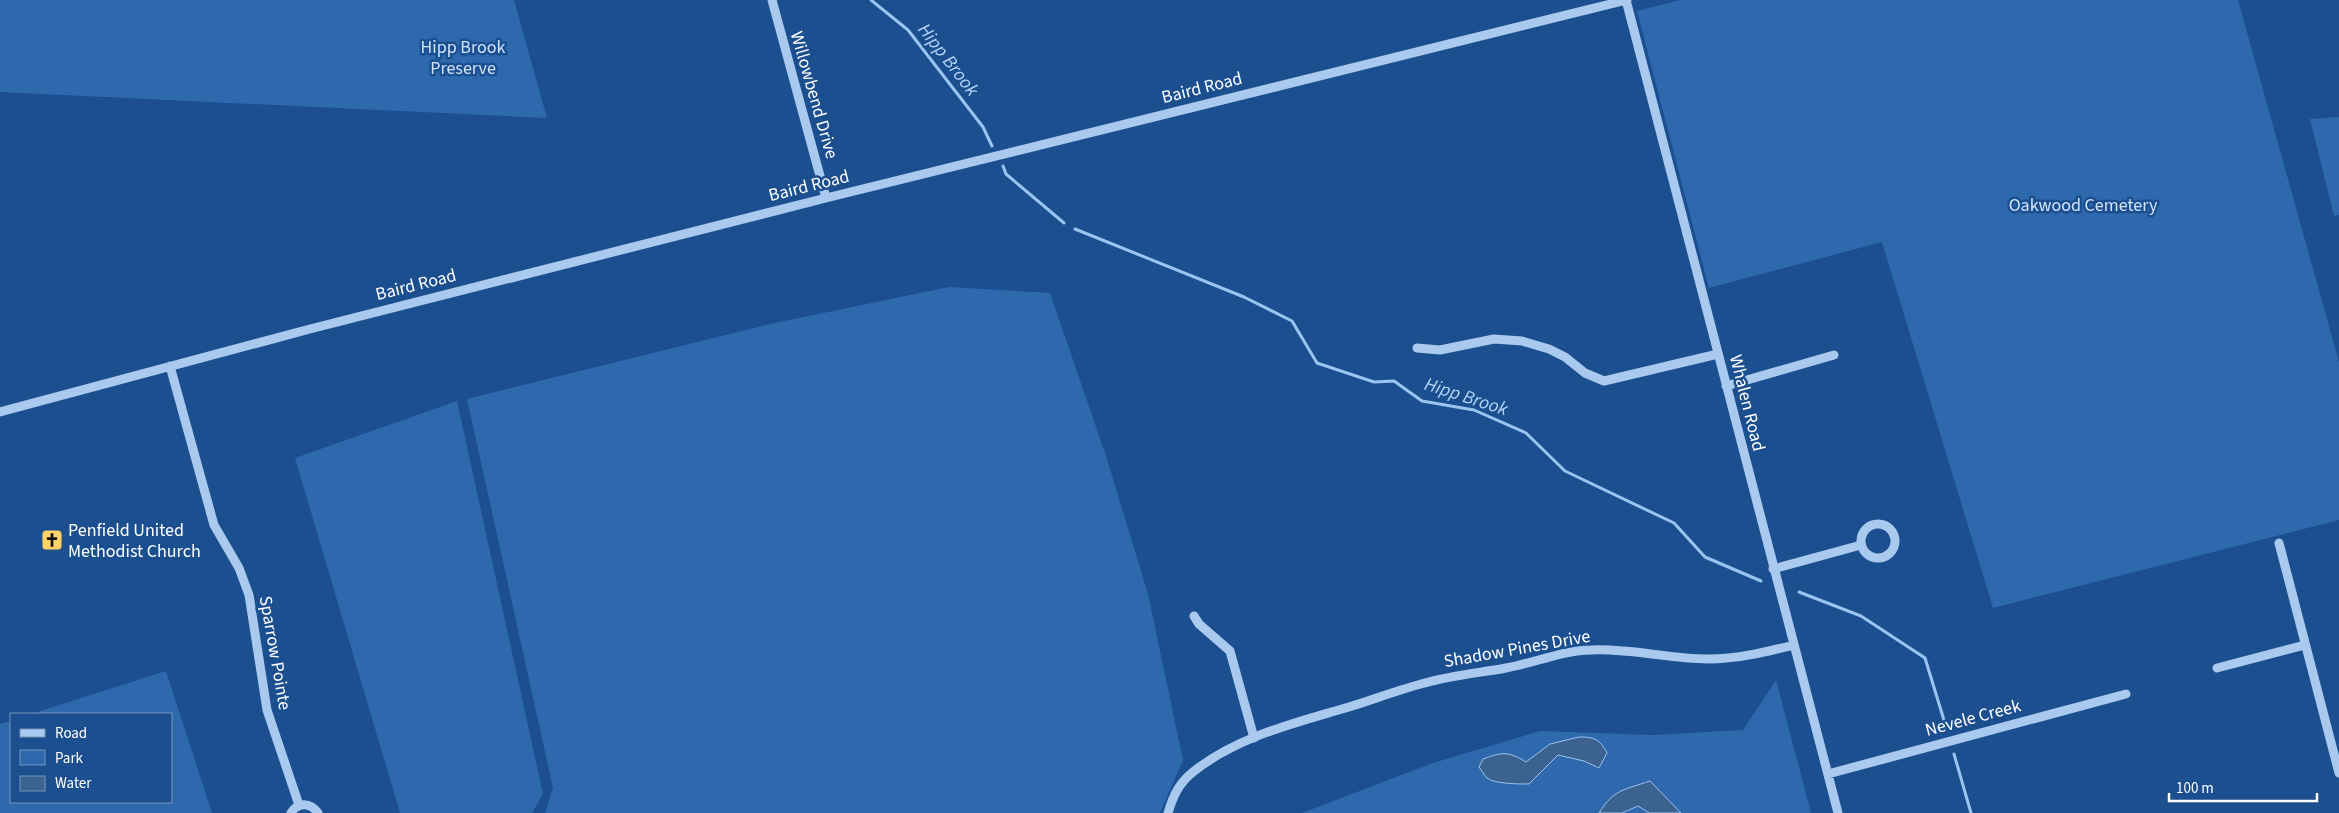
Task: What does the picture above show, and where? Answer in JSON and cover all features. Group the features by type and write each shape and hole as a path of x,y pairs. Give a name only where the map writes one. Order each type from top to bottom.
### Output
{"street":[{"name":"Willowbend Drive","path":"772,0 826,198"},
{"name":"Baird Road","path":"0,412 170,366 826,198 1627,0"},
{"name":"Whalen Road","path":"1627,0 1773,569 1838,813"},
{"path":"1417,348 1440,350 1494,339 1522,341 1549,349 1565,357 1590,376 1604,381 1718,354"},
{"path":"1726,386 1834,355"},
{"name":"Sparrow Pointe","path":"170,366 214,525 239,568 249,595 266,702 275,736 299,805"},
{"path":"2279,543 2339,773"},
{"path":"1773,569 1861,545"},
{"path":"1194,616 1199,624 1230,651 1254,738"},
{"name":"Shadow Pines Drive","path":"1168,813 1177,790 1187,777 1204,764 1254,738 1291,724 1424,683 1473,672 1506,668 1575,651 1613,650 1708,659 1753,655 1794,645"},
{"path":"2217,668 2305,645"},
{"name":"Nevele Creek","path":"1828,774 2126,694"},
{"path":"291,813 299,805 309,805 318,813"}],"green space":[{"name":"Hipp Brook Preserve","path":"0,0 514,0 547,118 0,92"},
{"name":"Oakwood Cemetery","path":"1680,0 2238,0 2339,362 2339,520 1993,608 1882,242 1709,288 1637,11"},
{"path":"2339,117 2339,215 2334,216 2310,119"},
{"path":"949,287 1050,293 1107,459 1148,594 1183,760 1160,813 545,813 553,788 467,399 770,324"},
{"path":"457,401 543,794 532,813 400,813 295,458"},
{"path":"166,671 212,813 0,813 0,724 10,721 10,803 172,803 172,713 34,713"},
{"path":"1776,680 1811,813 1302,813 1433,763 1540,731 1652,735 1743,730"}],"water":[{"path":"1579,737 1596,740 1604,748 1607,753 1599,768 1584,761 1558,755 1529,784 1514,784 1490,780 1479,767 1483,759 1500,754 1509,754 1526,762 1550,744"},
{"path":"1650,781 1681,813 1649,813 1638,806 1622,813 1599,813 1604,805 1620,791"}],"waterway":[{"name":"Hipp Brook","path":"871,0 908,30 983,127 992,146"},
{"name":"Hipp Brook","path":"1003,166 1006,174 1064,223"},
{"name":"Hipp Brook","path":"1075,229 1244,297 1292,321 1317,363 1374,382 1394,381 1422,401 1474,410 1526,433 1565,471 1674,523 1705,557 1761,581"},
{"name":"Hipp Brook","path":"1799,592 1861,616 1925,658 1947,730"},
{"name":"Hipp Brook","path":"1954,754 1971,813"}],"place":[{"name":"Penfield United Methodist Church","path":"52,540"}]}
